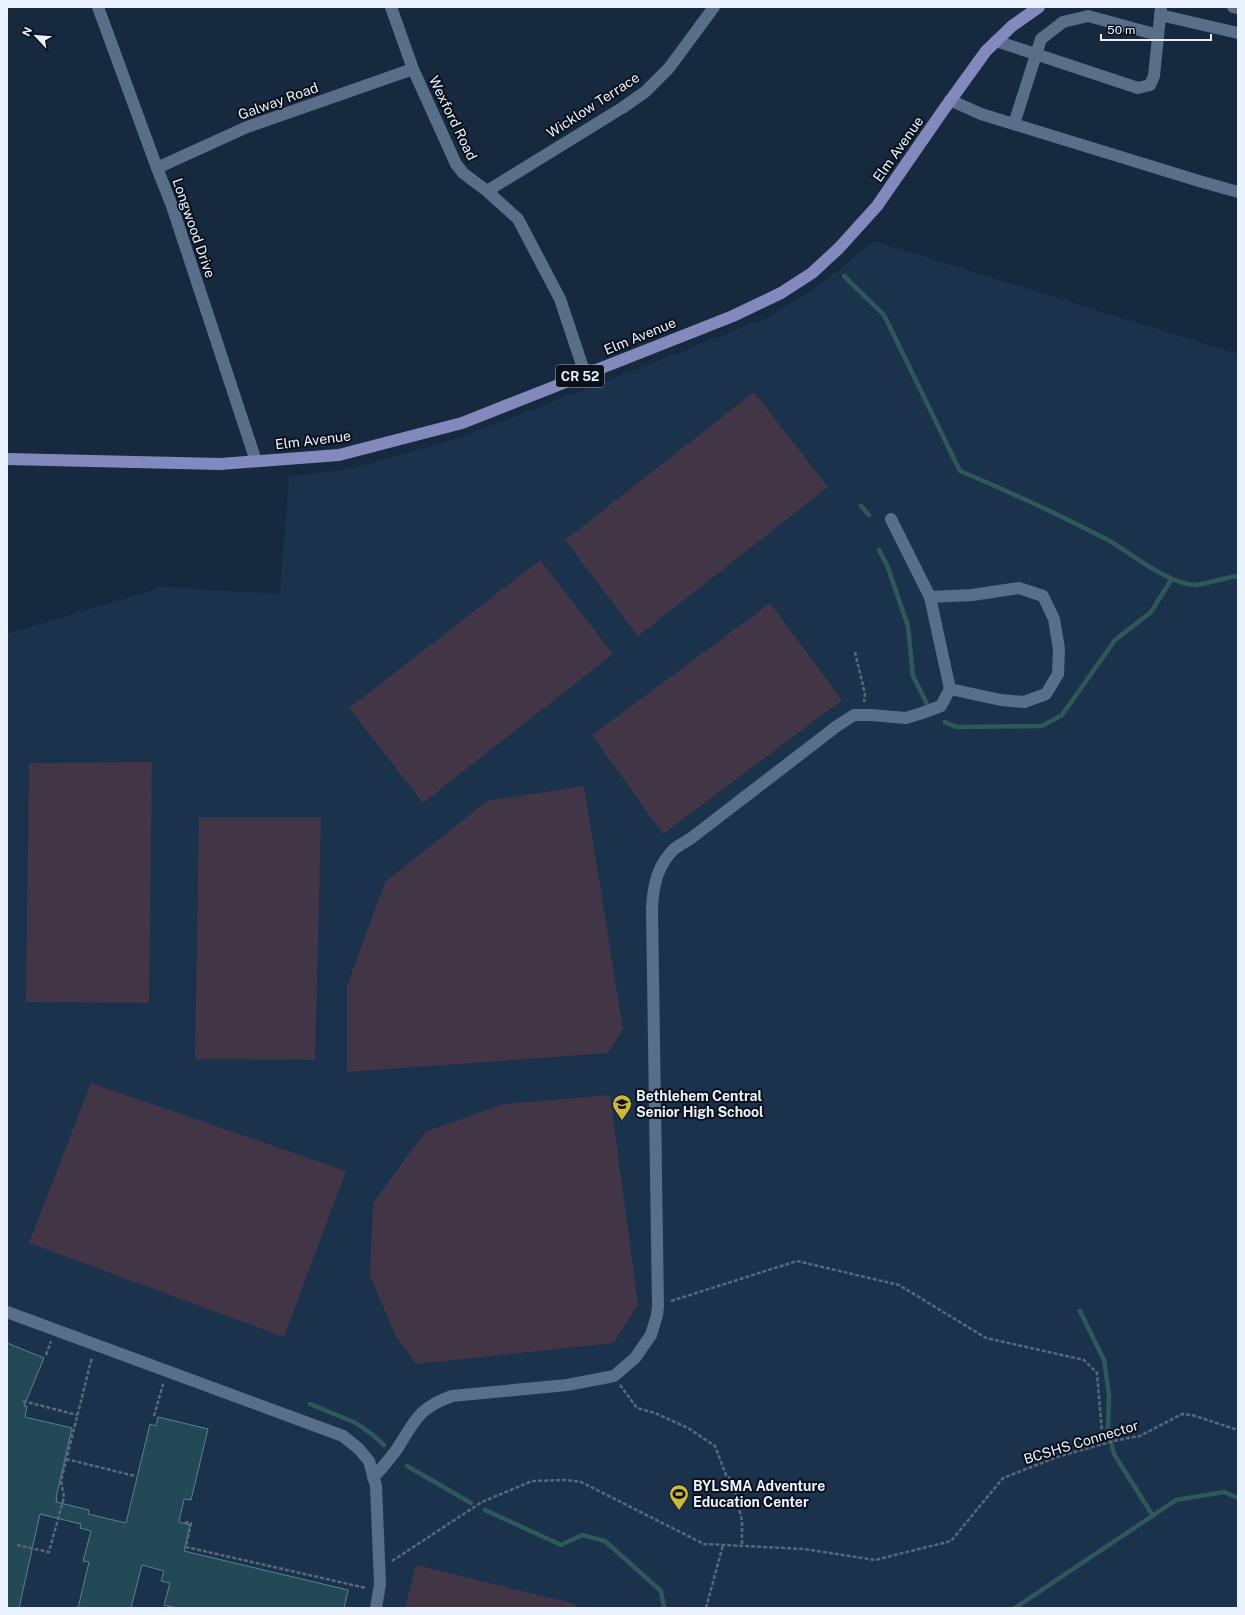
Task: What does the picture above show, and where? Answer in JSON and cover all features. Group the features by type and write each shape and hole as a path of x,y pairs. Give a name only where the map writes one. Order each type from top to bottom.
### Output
{"main road":[{"name":"Elm Avenue","path":"7,459 220,464 339,455 462,423 733,316 781,293 812,273 839,248 877,206 950,100 986,51 1012,26 1040,7"}],"street":[{"name":"Longwood Drive","path":"98,7 156,168 172,206 256,461"},
{"name":"Wexford Road","path":"391,7 412,69 456,164 463,173 487,191 518,219 560,299 584,374"},
{"name":"Wicklow Terrace","path":"487,191 622,108 645,92 669,68 714,7"},
{"path":"1233,7 1238,8"},
{"path":"996,42 1138,88 1150,85 1154,76 1161,11 1238,33"},
{"path":"1014,124 1041,39 1063,22 1088,16 1158,35"},
{"name":"Galway Road","path":"156,168 248,128 412,69"},
{"path":"950,100 981,114 1238,192"},
{"path":"373,1478 396,1450 414,1422 423,1411 435,1402 452,1396 567,1385 614,1376 635,1358 651,1335 657,1316 658,1306 652,909 653,890 656,875 675,848 690,839 837,726 854,715 906,718 922,714 941,706 950,689 930,597 891,519"},
{"path":"930,597 972,595 1019,588 1043,596 1054,619 1059,649 1058,674 1046,694 1024,702 1001,700 950,689"},
{"path":"7,1312 343,1436 359,1449 368,1461 376,1486 380,1568 379,1591 376,1608"}],"path":[{"path":"855,652 865,694 862,715"},
{"path":"658,1306 797,1261 899,1285 986,1338 1084,1360 1097,1373 1103,1444"},
{"path":"18,1545 49,1552 64,1497 61,1481 96,1344"},
{"path":"154,1416 167,1370"},
{"path":"614,1376 637,1408 654,1413 688,1428 716,1446 726,1475 732,1480 733,1483 742,1521 742,1546"},
{"path":"22,1401 77,1415"},
{"name":"BCSHS Connector","path":"380,1568 482,1502 532,1481 566,1480 581,1482 704,1544 804,1549 875,1560 951,1541 1003,1478 1060,1456 1118,1440 1140,1436 1182,1414 1192,1415 1238,1430"},
{"path":"66,1459 135,1476"},
{"path":"185,1522 191,1524 186,1547 379,1591"},
{"path":"706,1608 723,1545"}],"shaded area":[{"name":"Bethlehem Central Senior High School","path":"874,241 1238,354 1238,1608 7,1608 7,634 163,587 280,594 289,477 353,468 456,439 768,317 821,284"},
{"path":"754,392 828,487 638,636 565,540"},
{"path":"540,560 613,654 423,803 349,708"},
{"path":"770,603 842,700 663,834 592,735"},
{"path":"152,762 149,1003 26,1002 29,763"},
{"path":"584,786 623,1029 608,1053 347,1072 347,986 385,882 487,801"},
{"path":"199,817 321,817 315,1060 195,1059"},
{"path":"91,1083 346,1171 284,1337 29,1243"},
{"path":"610,1095 638,1304 614,1343 416,1364 395,1334 370,1276 373,1203 425,1132 504,1104"},
{"path":"416,1565 576,1604 575,1608 405,1608"}],"building":[{"path":"7,1343 44,1358 24,1406 27,1406 25,1417 72,1428 56,1502 89,1510 88,1514 126,1523 150,1424 156,1426 158,1417 208,1429 191,1500 184,1499 179,1522 190,1525 184,1551 348,1590 344,1608 177,1608 164,1605 170,1583 161,1581 164,1571 142,1565 131,1608 78,1608 89,1562 83,1561 91,1531 80,1528 81,1524 40,1514 19,1608 7,1608"}],"waterway":[{"path":"844,276 884,315 960,471 1034,504 1106,539 1171,579 1194,585 1238,576"},
{"path":"861,506 869,515"},
{"path":"879,550 887,565 908,626 913,676 927,704"},
{"path":"945,722 956,727 1042,726 1062,715 1115,640 1151,612 1171,580"},
{"path":"1080,1311 1104,1360 1109,1394 1108,1429 1114,1454 1153,1516"},
{"path":"310,1404 356,1423 384,1445"},
{"path":"407,1466 471,1503"},
{"path":"1015,1608 1176,1500 1224,1492 1238,1498"},
{"path":"485,1510 561,1545 582,1535 605,1541 661,1591 664,1608"}],"place":[{"name":"Bethlehem Central Senior High School","path":"622,1121"},
{"name":"BYLSMA Adventure Education Center","path":"679,1511"}]}
